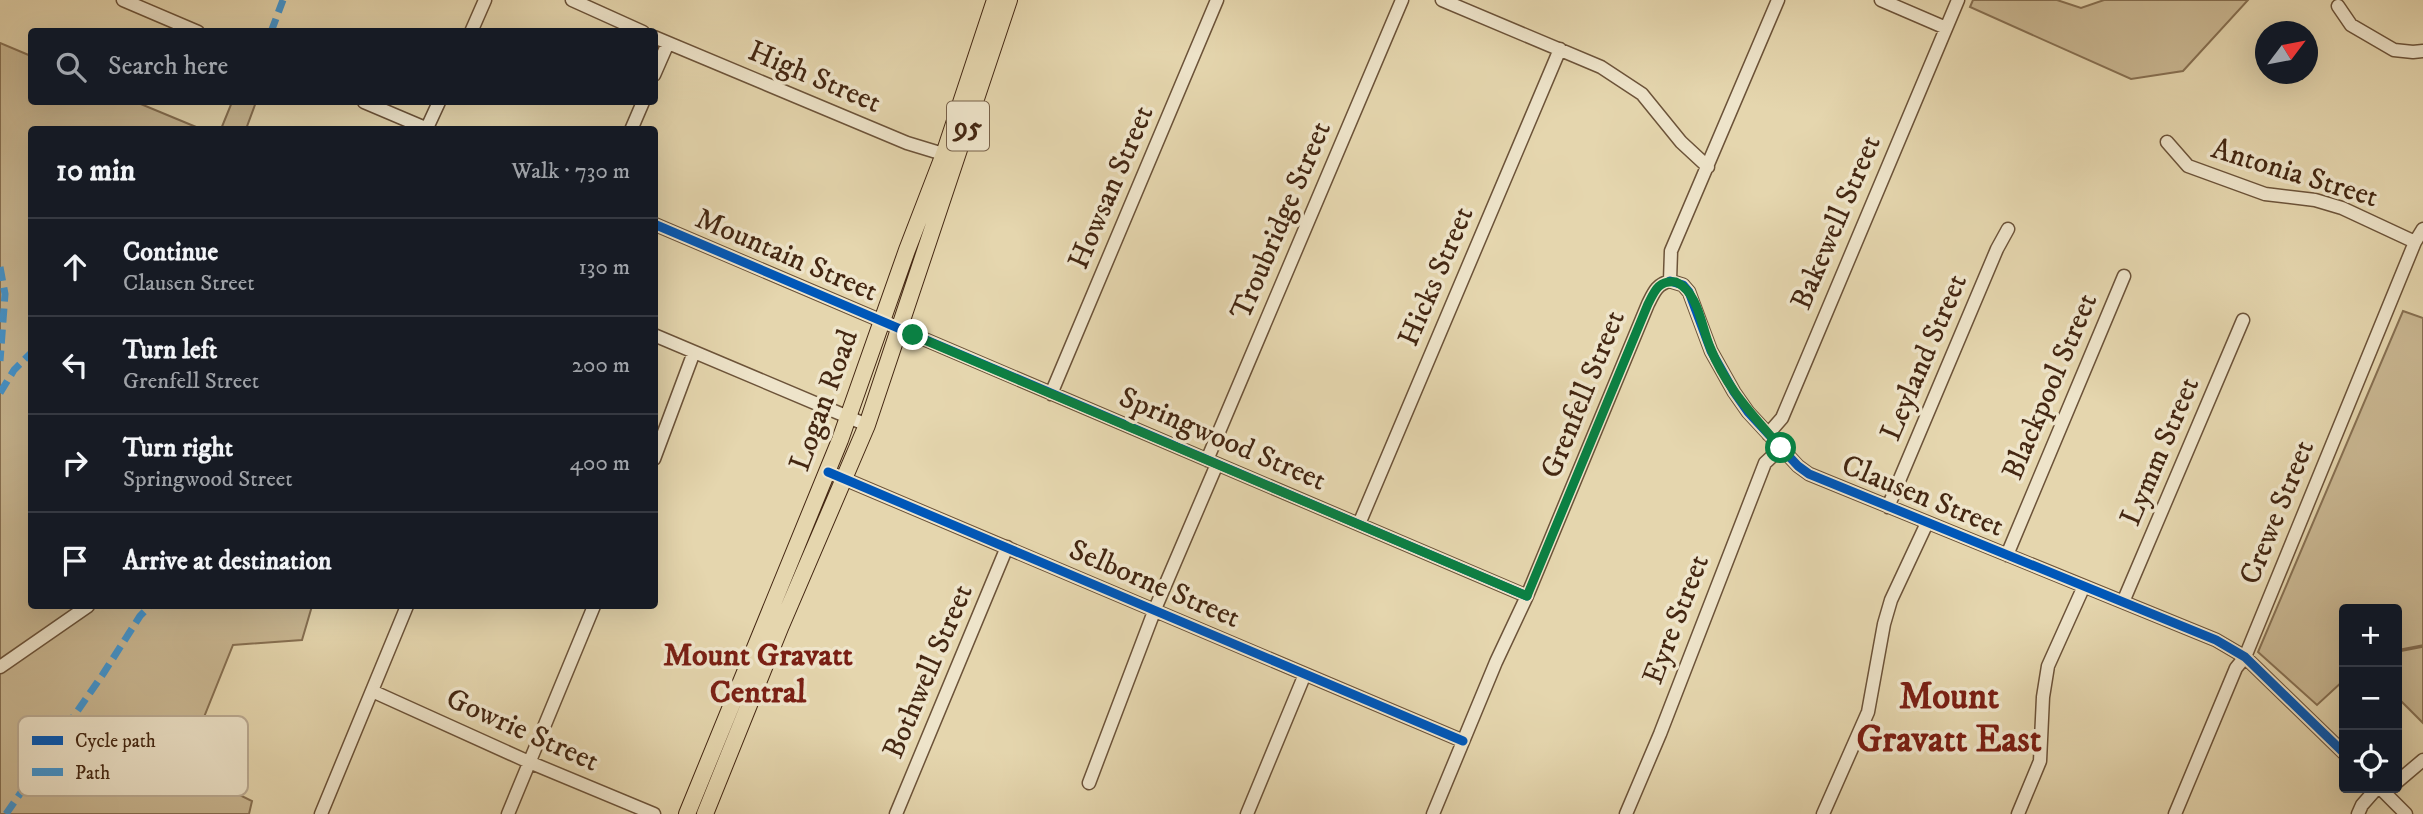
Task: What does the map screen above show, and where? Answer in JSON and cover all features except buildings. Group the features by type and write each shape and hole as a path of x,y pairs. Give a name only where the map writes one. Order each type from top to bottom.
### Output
{"main road":[{"name":"Logan Road","path":"705,814 748,705 867,425 900,329 995,0"},
{"name":"Logan Road","path":"687,814 828,471 882,320 951,156 1009,0"}],"street":[{"path":"123,0 189,28"},
{"path":"473,28 485,0"},
{"path":"572,0 603,6 637,28"},
{"name":"Howsan Street","path":"1051,394 1217,0"},
{"name":"Troubridge Street","path":"1089,783 1212,462 1402,0"},
{"path":"1442,0 1601,67 1642,94 1681,142 1708,167"},
{"path":"1670,281 1671,251 1778,0"},
{"path":"1881,0 1946,28"},
{"name":"Bakewell Street","path":"1768,434 1782,418 1958,0"},
{"path":"2338,6 2351,25 2394,50 2423,51"},
{"name":"High Street","path":"658,39 908,142 951,156"},
{"path":"658,66 668,43"},
{"name":"Hicks Street","path":"1359,524 1560,49"},
{"path":"371,105 422,126"},
{"path":"430,126 438,105"},
{"path":"633,126 642,105"},
{"name":"Antonia Street","path":"2167,142 2188,166 2265,194 2315,200 2342,208 2415,242"},
{"name":"Mountain Street","path":"658,226 900,329"},
{"name":"Leyland Street","path":"1888,507 1997,249 2008,229"},
{"name":"Crewe Street","path":"2175,814 2236,668 2245,657 2415,242 2423,229"},
{"name":"Blackpool Street","path":"2007,555 2124,276"},
{"name":"Clausen Street","path":"1670,281 1683,285 1689,292 1711,351 1748,412 1809,474 2216,640 2245,657 2339,748"},
{"name":"Grenfell Street","path":"1433,814 1648,304 1657,287 1670,281"},
{"name":"Lymm Street","path":"2123,602 2243,320"},
{"name":"Springwood Street","path":"900,329 1527,596"},
{"path":"658,337 867,425"},
{"path":"658,443 694,352"},
{"name":"Eyre Street","path":"1626,814 1660,734 1765,463 1781,448"},
{"name":"Selborne Street","path":"828,471 1463,741"},
{"path":"1823,814 1868,712 1891,600 1927,523"},
{"name":"Bothwell Street","path":"896,814 1007,547"},
{"path":"2018,814 2040,761 2043,697 2048,666 2084,586"},
{"path":"0,667 84,609"},
{"path":"321,814 406,609"},
{"path":"508,814 593,609"},
{"path":"1247,814 1305,674"},
{"name":"Gowrie Street","path":"372,691 529,762 654,814"},
{"path":"2402,778 2423,760"},
{"path":"2358,814 2362,805 2378,793"},
{"path":"2387,793 2406,814"}],"shaded area":[{"path":"1973,0 2057,0 2081,8 2104,0 2248,0 2183,71 2131,79 1970,7"},
{"path":"0,43 28,55 28,105 143,105 194,126 28,126 28,609 311,609 302,640 233,645 204,716 18,716 18,796 242,796 252,801 249,814 0,814"},
{"path":"231,105 255,105 247,126 222,126"},
{"path":"2403,311 2423,318 2423,723 2402,702 2402,604 2339,604 2339,685 2317,705 2258,652"}],"waterway":[{"path":"2402,650 2423,646"}],"marked path":[{"path":"272,28 283,0"},
{"path":"0,267 5,294 0,361"},
{"path":"0,393 14,370 28,356"},
{"path":"74,716 147,609"},
{"path":"6,814 18,796"}],"cycle path":[{"path":"658,226 1527,596"},
{"path":"1670,281 1683,285 1689,292 1711,351 1748,412 1798,466 1809,474 2216,640 2245,657 2339,748"},
{"path":"828,472 1463,741"}],"district":[{"name":"Mount Gravatt Central","path":"758,672"},
{"name":"Mount Gravatt East","path":"1949,716"}],"route":[{"path":"913,335 1527,596 1648,304 1662,283 1676,282 1689,292 1721,371 1748,412 1781,448"}]}
